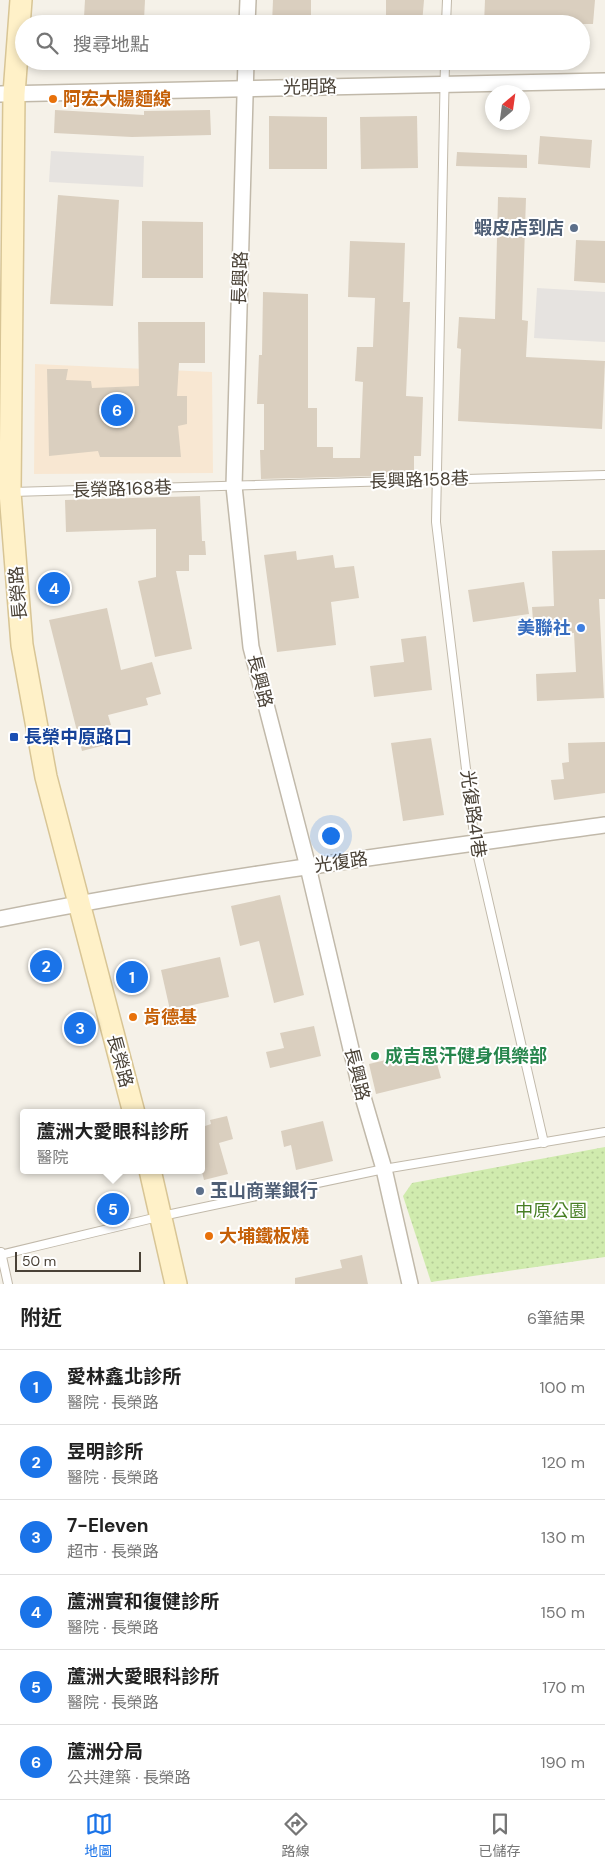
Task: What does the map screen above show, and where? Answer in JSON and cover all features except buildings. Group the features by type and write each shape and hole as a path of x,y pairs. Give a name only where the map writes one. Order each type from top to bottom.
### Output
{"street":[{"name":"長榮路","path":"19,15 21,0"},
{"path":"247,15 248,0"},
{"name":"長榮路","path":"15,40 7,94 5,492 22,646 46,777 133,1109"},
{"name":"長興路","path":"246,70 234,486 251,647 308,867 360,1087 384,1169 410,1284"},
{"name":"光明路","path":"7,94 605,81"},
{"name":"光復路","path":"0,919 78,903 308,867 605,825"},
{"path":"151,1174 176,1284"}],"lane":[{"path":"446,15 447,0"},
{"name":"光復路41巷","path":"445,70 435,480 436,522 476,843 544,1143"},
{"name":"長興路158巷","path":"234,486 605,475"},
{"name":"長榮路168巷","path":"5,492 234,486"},
{"path":"8,1284 1,1253 162,1216 384,1169 605,1132"}],"shaded area":[{"path":"51,151 144,156 143,187 49,182"},
{"path":"537,288 605,292 605,342 534,338"},
{"path":"35,364 212,372 213,473 34,474"}],"green space":[{"name":"中原公園","path":"605,1147 605,1257 431,1282 403,1196 412,1183"}],"place":[{"name":"阿宏大腸麵線","path":"53,99"},
{"name":"蝦皮店到店","path":"574,228"},
{"name":"蘆洲分局","path":"117,410"},
{"name":"蘆洲實和復健診所","path":"54,588"},
{"name":"美聯社","path":"581,628"},
{"name":"長榮中原路口","path":"14,737"},
{"name":"昱明診所","path":"46,966"},
{"name":"愛林鑫北診所","path":"132,977"},
{"name":"肯德基","path":"133,1017"},
{"name":"7-Eleven","path":"80,1028"},
{"name":"成吉思汗健身俱樂部","path":"375,1056"},
{"name":"玉山商業銀行","path":"200,1191"},
{"name":"蘆洲大愛眼科診所","path":"113,1209"},
{"name":"大埔鐵板燒","path":"209,1236"}]}
